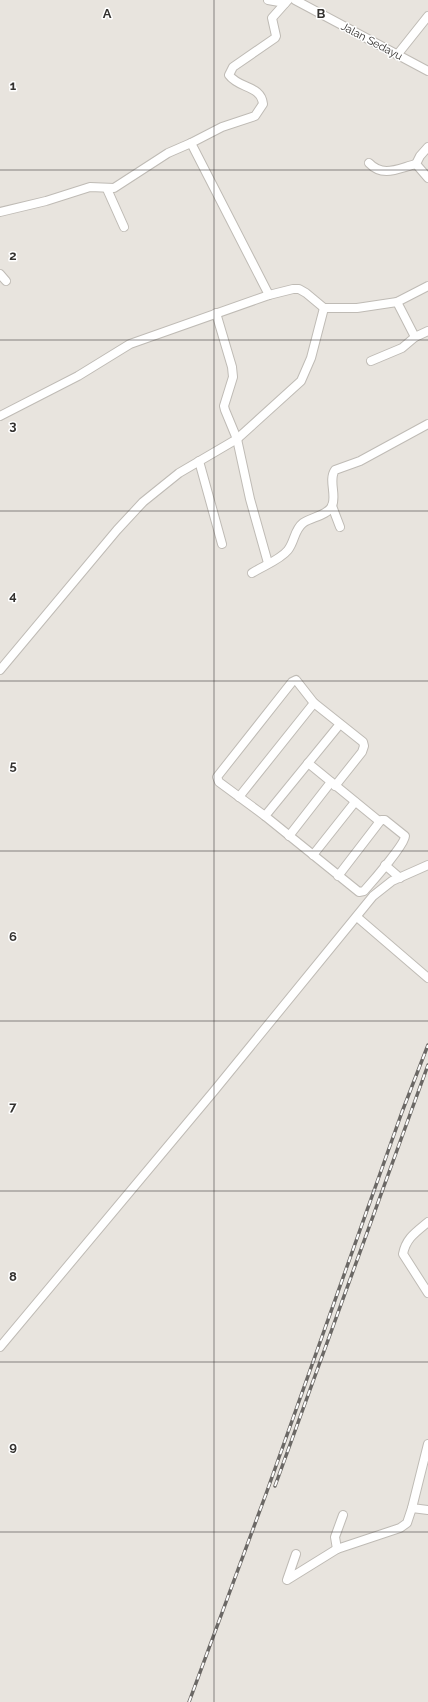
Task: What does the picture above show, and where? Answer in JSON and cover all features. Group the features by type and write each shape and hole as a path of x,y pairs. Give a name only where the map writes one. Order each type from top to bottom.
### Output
{"street":[{"path":"268,0 287,2"},
{"name":"Jalan Sedayu","path":"295,0 428,71"},
{"path":"0,212 46,201 90,187 107,189 114,188 168,153 222,127 255,116 263,104 260,95 234,80 229,75 233,67 275,38 276,36 272,18 287,2"},
{"path":"397,55 428,16"},
{"path":"191,142 269,295"},
{"path":"369,163 377,170 385,172 416,164 420,156 428,148"},
{"path":"416,164 428,178"},
{"path":"107,189 124,227"},
{"path":"0,274 6,282"},
{"path":"0,416 78,376 130,344 269,295 299,289 327,307 358,308 397,302 428,286"},
{"path":"397,302 415,337"},
{"path":"0,670 133,512 167,482 237,439 301,381 310,358 322,310 327,307"},
{"path":"216,313 232,367 233,377 224,406 237,439 250,499 266,559"},
{"path":"371,361 402,348 415,337 428,331"},
{"path":"340,527 332,506 332,476 335,470 360,461 428,424"},
{"path":"199,461 222,544"},
{"path":"252,573 266,559 288,550 296,530 303,522 327,511 332,506"},
{"path":"289,836 362,752 364,746 363,742 314,703 296,680 292,682 217,774 217,780 238,797 266,816 289,836 338,876 356,890 362,892 405,838 404,834 385,820 379,822 338,876"},
{"path":"238,797 314,703"},
{"path":"266,816 340,724"},
{"path":"308,763 379,822"},
{"path":"313,855 355,802"},
{"path":"385,865 400,878"},
{"path":"0,1347 374,896 386,884 428,866"},
{"path":"376,876 386,884"},
{"path":"357,917 428,978"},
{"path":"428,1222 409,1238 405,1246 404,1254 428,1293"},
{"path":"296,1554 287,1580 337,1549 400,1528 407,1523 428,1444"},
{"path":"412,1508 428,1510"},
{"path":"337,1549 335,1537 343,1515"}],"railway":[{"path":"189,1702 266,1494 402,1112 428,1045"},
{"path":"275,1486 428,1065"}]}
